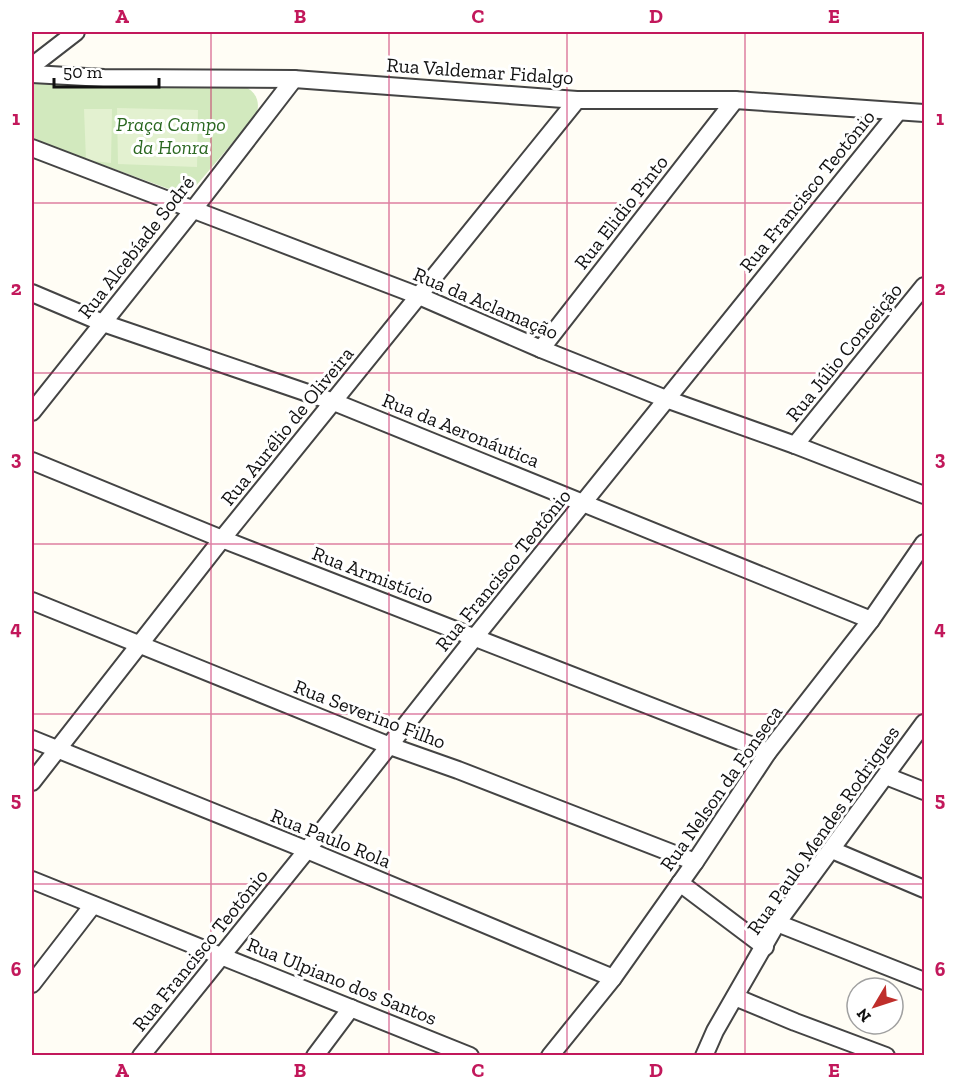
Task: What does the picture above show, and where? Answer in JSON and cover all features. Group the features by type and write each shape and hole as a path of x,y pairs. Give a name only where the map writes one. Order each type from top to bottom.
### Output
{"street":[{"path":"32,66 76,32"},
{"name":"Rua Valdemar Fidalgo","path":"32,74 104,78 294,79 577,100 735,100 924,113"},
{"name":"Rua Alcebíade Sodré","path":"32,412 294,79"},
{"name":"Rua Aurélio de Oliveira","path":"32,782 222,539 577,100"},
{"name":"Rua Elidio Pinto","path":"541,349 735,100"},
{"name":"Rua Francisco Teotônio","path":"141,1056 898,112"},
{"name":"Rua da Aclamação","path":"32,148 419,296 541,349 666,399 795,445 924,495"},
{"name":"Rua Júlio Conceição","path":"795,445 924,286"},
{"name":"Rua da Aeronáutica","path":"32,293 103,322 334,402 871,620"},
{"name":"Rua Armistício","path":"32,461 222,539 768,752"},
{"name":"Rua Nelson da Fonseca","path":"550,1056 614,978 768,752 871,620 924,543"},
{"name":"Rua Severino Filho","path":"32,601 390,746 695,862"},
{"name":"Rua Paulo Mendes Rodrigues","path":"704,1056 777,923 924,723"},
{"name":"Rua Paulo Rola","path":"32,739 308,850 614,978"},
{"path":"886,776 924,791"},
{"path":"832,850 924,889"},
{"name":"Rua Ulpiano dos Santos","path":"32,880 470,1056"},
{"path":"680,883 765,947"},
{"path":"32,984 93,905"},
{"path":"777,923 924,981"},
{"path":"735,997 804,1026 886,1056"},
{"path":"315,1056 351,1008"}],"green space":[{"name":"Praça Campo da Honra","path":"32,82 243,86 254,94 258,101 256,115 195,187 180,193 32,139"},
{"path":"117,108 198,110 197,167 118,164"},
{"path":"84,109 112,109 111,163 86,160"}]}
